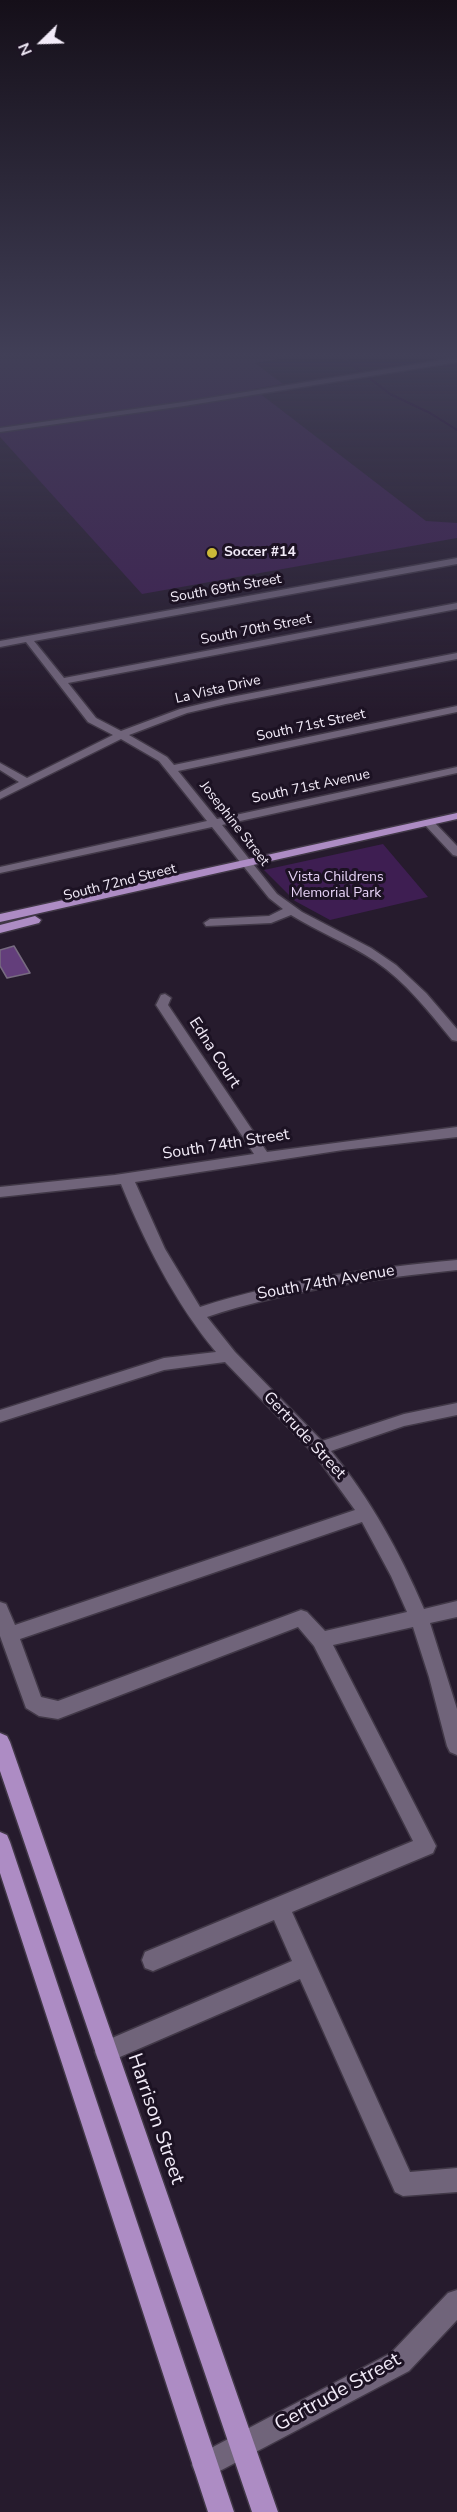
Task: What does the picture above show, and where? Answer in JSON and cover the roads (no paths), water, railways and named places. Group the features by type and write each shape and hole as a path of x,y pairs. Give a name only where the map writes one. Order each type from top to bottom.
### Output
{"main road":[{"name":"South 72nd Street","path":"0,918 457,816"},
{"name":"South 72nd Street","path":"0,929 220,873 246,864"},
{"name":"Harrison Street","path":"0,1742 265,2512"},
{"path":"0,1842 220,2512"}],"street":[{"name":"South 69th Street","path":"0,644 457,561"},
{"name":"South 70th Street","path":"61,681 457,606"},
{"name":"Josephine Street","path":"28,639 92,720 153,752 171,769 273,896 291,909 370,953 404,977 457,1037"},
{"name":"La Vista Drive","path":"0,796 120,736 160,719 211,704 457,656"},
{"name":"South 71st Street","path":"171,769 457,709"},
{"path":"0,765 28,783"},
{"name":"South 71st Avenue","path":"0,870 457,770"},
{"path":"429,823 457,853"},
{"path":"210,923 271,919 291,909"},
{"name":"Edna Court","path":"165,998 162,1005 263,1156"},
{"name":"South 74th Street","path":"0,1192 127,1180 375,1139 457,1132"},
{"name":"Gertrude Street","path":"127,1180 169,1266 210,1335 286,1412 349,1485 395,1565 435,1665 457,1746"},
{"name":"South 74th Avenue","path":"197,1314 241,1298 296,1286 371,1273 457,1265"},
{"path":"0,1416 164,1364 229,1356"},
{"path":"319,1449 377,1426 428,1413 457,1409"},
{"path":"9,1635 365,1514"},
{"path":"0,1610 33,1702 39,1707 58,1710 301,1618 321,1640 426,1846 153,1960"},
{"path":"321,1640 457,1610"},
{"path":"279,1907 403,2184 457,2180"},
{"path":"106,2052 305,1966"},
{"name":"Gertrude Street","path":"205,2465 400,2362 457,2302"}],"place":[{"name":"Soccer #14","path":"212,553"}],"park label":[{"name":"Vista Childrens Memorial Park","path":"336,886"}]}
